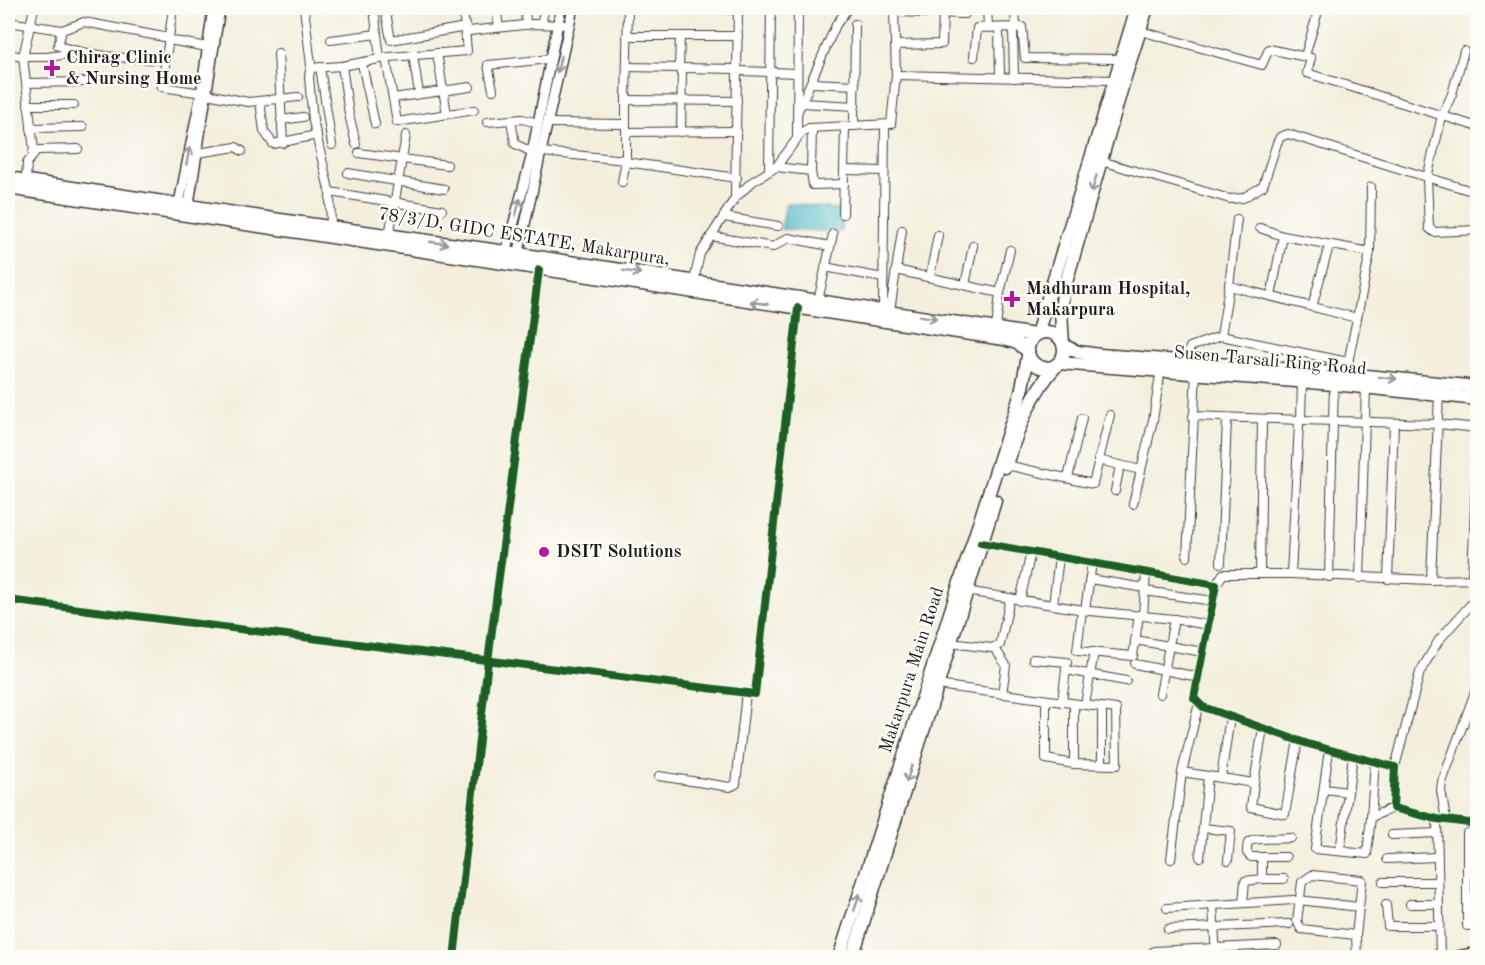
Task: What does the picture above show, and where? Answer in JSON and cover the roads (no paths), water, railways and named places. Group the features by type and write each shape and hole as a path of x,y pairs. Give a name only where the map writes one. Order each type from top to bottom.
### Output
{"main road":[{"path":"1026,396 1064,355 1061,312 1063,293 1101,161 1135,29 1137,8"},
{"path":"1026,396 1028,344 1036,334 1121,59 1147,8"},
{"name":"78/3/D, GIDC ESTATE, Makarpura,","path":"8,178 183,210 692,287 798,308 1004,339 1017,343 1028,353"},
{"name":"78/3/D, GIDC ESTATE, Makarpura,","path":"8,188 331,227 511,259 539,270 818,301 1036,334"},
{"path":"1036,334 1051,332 1060,339 1063,345"},
{"name":"Susen Tarsali Ring Road","path":"1063,345 1078,352 1478,387"},
{"path":"1028,353 1031,361 1040,367 1052,367 1058,364"},
{"name":"Susen Tarsali Ring Road","path":"1058,364 1161,369 1302,381 1343,376 1366,387 1478,399"},
{"name":"Makarpura Main Road","path":"852,957 1026,396"},
{"name":"Makarpura Main Road","path":"839,957 1026,396"}],"street":[{"path":"26,180 27,163 33,152 23,57 34,8"},
{"path":"162,8 173,8 162,87 248,102 298,97"},
{"path":"183,210 198,153 205,94 207,47 213,8"},
{"path":"183,210 220,8"},
{"path":"304,8 313,121 330,192 331,227"},
{"path":"374,8 377,34 397,122 474,110"},
{"path":"385,8 391,40 466,27"},
{"path":"310,68 362,64 413,55 467,51 463,8"},
{"path":"496,8 499,27"},
{"path":"525,8 526,24"},
{"path":"541,24 545,8"},
{"path":"511,259 542,152 542,123 550,59 561,8"},
{"path":"511,259 532,152 573,8"},
{"path":"622,182 626,161 628,8"},
{"path":"707,8 738,9 735,198"},
{"path":"771,8 772,169"},
{"path":"796,138 798,8"},
{"path":"797,115 836,26 848,8"},
{"path":"987,8 988,27"},
{"path":"1014,78 1015,8"},
{"path":"1305,56 1319,8"},
{"path":"692,287 700,254 735,198 752,182 772,169 806,129 891,124 896,75 894,10 943,10 965,14"},
{"path":"895,45 942,44 943,10"},
{"path":"8,22 62,30 84,22 207,47"},
{"path":"466,27 469,31 526,24 569,25"},
{"path":"854,126 855,24"},
{"path":"974,57 976,29 979,27 999,29 1022,27 1025,58 1121,59"},
{"path":"999,29 1000,77"},
{"path":"1135,29 1262,65 1269,49 1305,56 1311,58 1307,74 1478,127"},
{"path":"62,30 58,46 128,58 166,59"},
{"path":"331,40 377,34"},
{"path":"627,36 738,36"},
{"path":"680,36 681,132"},
{"path":"1464,51 1452,94 1442,116 1427,178 1430,230 1434,232 1478,230"},
{"path":"8,54 23,57 47,57 85,52"},
{"path":"278,52 283,143"},
{"path":"437,53 447,114"},
{"path":"413,55 419,94"},
{"path":"493,90 488,65 550,59"},
{"path":"362,64 375,124"},
{"path":"342,66 349,114 358,148 447,165"},
{"path":"627,67 797,73"},
{"path":"320,68 333,145"},
{"path":"896,75 1115,80"},
{"path":"26,83 87,82"},
{"path":"812,83 855,85"},
{"path":"393,98 470,87"},
{"path":"626,100 737,101"},
{"path":"260,101 264,133 273,144 317,135"},
{"path":"802,103 855,106"},
{"path":"28,105 74,105"},
{"path":"281,120 303,117"},
{"path":"487,122 525,119 542,123 681,132 737,131"},
{"path":"511,120 515,144 532,152"},
{"path":"885,125 883,278 886,311"},
{"path":"31,128 83,127"},
{"path":"843,213 845,127"},
{"path":"812,128 813,185 844,184"},
{"path":"1101,161 1230,199 1244,198 1263,186 1277,143 1280,137 1288,134 1478,193"},
{"path":"389,236 406,135"},
{"path":"198,153 236,147 242,150"},
{"path":"33,152 78,149"},
{"path":"542,152 626,161 737,178"},
{"path":"772,169 811,171"},
{"path":"844,170 884,171"},
{"path":"348,173 444,189"},
{"path":"1329,577 1334,421 1358,318 1370,252 1371,187"},
{"path":"330,192 442,210"},
{"path":"724,217 778,226"},
{"path":"1221,336 1237,219"},
{"path":"1260,228 1283,236 1370,252"},
{"path":"886,311 896,270 902,230"},
{"path":"818,301 833,234"},
{"path":"930,276 938,235"},
{"path":"711,236 773,247 788,238 830,246"},
{"path":"1270,297 1283,236"},
{"path":"965,285 973,246"},
{"path":"1312,307 1329,246"},
{"path":"996,328 1000,293 1010,250"},
{"path":"825,267 883,278"},
{"path":"454,957 488,661 539,270"},
{"path":"896,270 1000,293"},
{"path":"1229,286 1358,318"},
{"path":"8,600 755,694 798,308"},
{"path":"1185,362 1190,347 1221,336 1343,376"},
{"path":"1133,504 1153,420 1161,369"},
{"path":"1187,557 1196,372"},
{"path":"1291,574 1302,381"},
{"path":"1360,578 1366,387"},
{"path":"1431,580 1439,394"},
{"path":"1006,465 1093,484 1110,415"},
{"path":"1193,416 1227,419 1438,424 1478,428"},
{"path":"1068,477 1082,418"},
{"path":"1221,563 1227,419"},
{"path":"1260,574 1262,419"},
{"path":"1388,579 1394,423"},
{"path":"1395,767 1329,750 1230,717 1203,707 1194,698 1216,585 1223,574 1291,574 1431,580 1475,578 1478,434"},
{"path":"1098,460 1141,470"},
{"path":"1115,491 1120,465"},
{"path":"981,543 1216,585"},
{"path":"1020,601 1031,552"},
{"path":"1053,605 1059,557"},
{"path":"1092,563 1077,651 1132,656 1141,615 1146,573"},
{"path":"1090,579 1213,601"},
{"path":"966,591 1084,610 1141,615 1208,625"},
{"path":"950,643 994,647 1000,645 1010,599"},
{"path":"1393,808 1395,767 1420,672 1439,640 1472,603 1478,601"},
{"path":"1160,694 1173,619"},
{"path":"1135,640 1203,652"},
{"path":"994,647 1006,665 1002,694"},
{"path":"1084,705 1094,652"},
{"path":"1033,659 1067,662 1062,702"},
{"path":"1136,664 1198,677"},
{"path":"1066,670 1126,681"},
{"path":"1446,820 1441,790 1442,782 1478,684"},
{"path":"937,686 1002,694 1047,700 1062,702 1074,704 1116,709 1117,765 1074,764 1046,759 1047,700"},
{"path":"659,776 666,779 730,787 736,784 746,693"},
{"path":"1171,859 1182,772 1199,703"},
{"path":"1074,704 1074,764"},
{"path":"1102,707 1102,764"},
{"path":"1221,778 1230,717"},
{"path":"1263,728 1251,807 1285,814 1298,740"},
{"path":"1329,750 1315,849 1367,854 1375,762"},
{"path":"1340,850 1353,756"},
{"path":"1182,772 1254,783"},
{"path":"1200,857 1208,776"},
{"path":"1324,789 1348,792"},
{"path":"1371,817 1393,808 1437,819 1478,824"},
{"path":"1437,819 1440,957"},
{"path":"1203,828 1231,831 1228,860"},
{"path":"1392,835 1437,833"},
{"path":"1467,833 1467,926 1478,924"},
{"path":"1286,857 1262,858 1248,855 1247,846 1250,840 1291,838"},
{"path":"1387,859 1437,857"},
{"path":"1262,858 1262,879"},
{"path":"1356,935 1301,929 1296,921 1296,900 1302,882 1312,875 1362,880 1356,935 1357,957"},
{"path":"1243,903 1245,881 1284,879"},
{"path":"1383,882 1438,882"},
{"path":"1167,908 1296,900 1359,907"},
{"path":"1410,904 1438,904"},
{"path":"1213,905 1216,953"},
{"path":"1386,905 1388,926 1439,926"},
{"path":"1168,929 1289,924"},
{"path":"1150,957 1154,951 1216,953 1277,945"},
{"path":"1448,957 1476,954"}],"water":[{"path":"786,203 843,210 841,232 781,229"}],"place":[{"name":"Chirag Clinic & Nursing Home","path":"52,68"},
{"name":"Madhuram Hospital, Makarpura","path":"1012,299"},
{"name":"DSIT Solutions","path":"544,552"}]}
